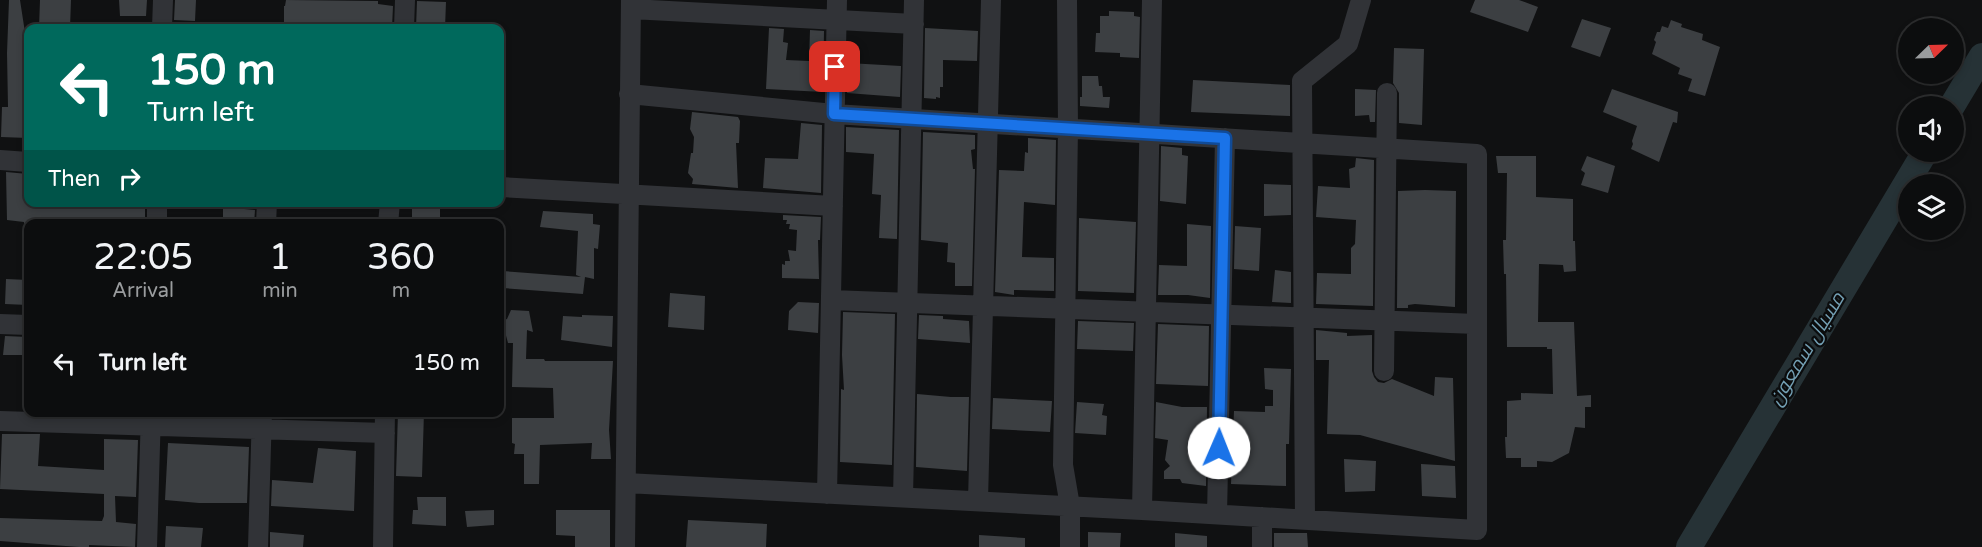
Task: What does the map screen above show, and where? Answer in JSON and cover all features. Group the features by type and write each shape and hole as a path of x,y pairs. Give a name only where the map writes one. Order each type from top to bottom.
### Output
{"street":[{"path":"162,24 163,0"},
{"path":"404,24 405,0"},
{"path":"903,497 914,0"},
{"path":"978,501 991,0"},
{"path":"1067,0 1068,128 1063,465 1070,506 1070,547"},
{"path":"1142,510 1152,0"},
{"path":"1305,520 1302,81 1348,44 1361,0"},
{"path":"625,547 631,5 836,10 914,24"},
{"path":"827,494 836,10"},
{"path":"1384,371 1388,93"},
{"path":"626,483 1477,530 1477,154 834,114 629,94"},
{"path":"1217,514 1225,138"},
{"path":"0,160 24,162"},
{"path":"504,187 833,206"},
{"path":"831,300 1477,324"},
{"path":"0,324 24,325"},
{"path":"383,547 385,417"},
{"path":"147,547 151,419"},
{"path":"0,420 262,421 385,433"},
{"path":"258,547 262,421"},
{"path":"1262,517 1262,547"}],"building":[{"path":"9,0 20,0 24,26 24,138 1,137 2,107 8,107"},
{"path":"40,0 71,0 70,24 39,24"},
{"path":"119,0 147,0 146,16 120,16"},
{"path":"175,0 196,0 195,21 174,20"},
{"path":"286,0 378,1 378,4 393,6 392,24 284,24"},
{"path":"1475,0 1519,0 1538,7 1528,32 1470,12"},
{"path":"417,1 446,2 445,24 416,24"},
{"path":"1109,11 1134,12 1134,16 1140,17 1139,58 1120,57 1120,53 1095,52 1096,33 1100,33 1100,16 1109,16"},
{"path":"1582,19 1611,28 1600,57 1571,47"},
{"path":"1671,20 1682,24 1681,27 1703,34 1702,40 1720,47 1705,96 1688,91 1692,79 1678,74 1680,68 1652,54 1657,32 1660,32 1662,26 1668,28"},
{"path":"769,28 784,29 783,42 788,43 786,60 809,61 810,30 824,31 823,92 766,89"},
{"path":"925,28 978,31 977,61 943,60 943,87 940,87 940,98 936,97 936,99 924,98"},
{"path":"1394,48 1424,49 1422,125 1399,123 1399,93 1393,83"},
{"path":"848,63 901,66 900,97 847,93"},
{"path":"1082,76 1098,76 1103,97 1110,97 1109,108 1080,106"},
{"path":"1193,80 1290,85 1290,116 1191,112"},
{"path":"1355,89 1376,90 1375,122 1370,122 1369,115 1355,116"},
{"path":"1612,89 1678,112 1677,123 1673,122 1659,162 1631,149 1637,126 1603,112"},
{"path":"692,112 738,117 740,121 739,143 736,143 738,188 692,184 693,179 688,173 691,153 693,153 694,137 690,129"},
{"path":"801,123 822,125 821,193 763,188 765,158 798,159"},
{"path":"846,127 899,130 897,239 879,238 881,195 872,194 874,154 846,152"},
{"path":"923,132 975,135 975,149 971,150 973,169 975,169 972,286 955,286 955,263 947,262 948,243 921,240"},
{"path":"1028,138 1056,140 1055,205 1024,202 1022,257 1054,258 1054,291 1014,290 1014,295 995,292 999,170 1024,171 1025,152 1028,153"},
{"path":"1161,146 1182,148 1182,155 1188,156 1186,204 1160,201"},
{"path":"1496,156 1536,156 1536,197 1573,199 1576,271 1564,272 1563,265 1539,264 1538,322 1574,322 1577,396 1591,395 1591,407 1585,407 1585,428 1575,427 1569,453 1552,462 1537,461 1537,467 1521,467 1521,458 1506,458 1507,401 1521,400 1521,393 1553,394 1552,349 1507,347 1503,240 1506,240 1507,173 1498,173"},
{"path":"1587,156 1615,166 1608,193 1581,185 1585,173 1581,170"},
{"path":"1356,158 1374,160 1373,306 1316,304 1317,273 1351,274 1351,248 1355,244 1356,220 1316,217 1318,186 1350,188 1349,169 1355,167"},
{"path":"6,172 24,174 24,207 60,209 60,207 145,207 145,219 24,219 24,222 7,220"},
{"path":"1264,184 1291,185 1291,215 1264,216"},
{"path":"1398,191 1456,191 1455,307 1415,304 1408,305 1408,308 1397,308"},
{"path":"223,207 255,210 254,219 223,219"},
{"path":"412,207 440,207 440,219 412,219"},
{"path":"543,211 593,214 593,224 600,225 598,249 594,248 594,279 585,277 583,294 504,288 504,271 581,277 576,275 578,231 540,227"},
{"path":"783,215 821,217 820,240 818,240 819,279 782,278 782,264 785,265 785,261 790,261 788,250 796,251 797,230 789,229 790,224 786,224 787,220 783,220"},
{"path":"1079,218 1136,222 1134,293 1078,291"},
{"path":"1187,224 1211,226 1210,298 1158,295 1159,265 1187,266"},
{"path":"1235,226 1261,228 1259,271 1234,269"},
{"path":"1275,270 1291,272 1291,303 1272,302"},
{"path":"6,279 24,280 24,305 5,304"},
{"path":"670,293 705,296 704,330 668,327"},
{"path":"798,302 819,303 818,333 788,330 789,311"},
{"path":"511,310 529,311 533,332 527,330 526,359 613,361 609,430 611,459 591,459 592,443 540,445 539,484 524,484 524,454 514,454 512,418 554,418 553,388 512,387 513,343 508,343 504,328 504,320 507,319"},
{"path":"843,312 895,314 892,465 840,462 841,389 844,390"},
{"path":"582,315 613,316 612,347 561,340 563,316 582,317"},
{"path":"919,315 943,316 943,319 969,321 970,343 918,339"},
{"path":"1078,321 1134,323 1133,351 1077,349"},
{"path":"1158,324 1209,326 1208,386 1156,384"},
{"path":"1316,330 1347,333 1347,336 1372,335 1372,371 1378,382 1384,383 1392,379 1434,396 1435,377 1453,378 1455,461 1360,435 1327,434 1329,360 1316,360"},
{"path":"5,336 24,337 24,355 3,355"},
{"path":"1264,368 1291,369 1286,486 1231,484 1234,411 1265,412 1265,406 1273,406 1273,390 1265,389"},
{"path":"917,394 969,397 967,471 916,467"},
{"path":"993,398 1052,401 1050,432 992,429"},
{"path":"1077,402 1104,404 1102,415 1107,416 1106,435 1075,433"},
{"path":"1156,402 1182,407 1207,407 1206,486 1182,483 1180,479 1164,479 1164,471 1170,466 1165,460 1168,440 1155,438"},
{"path":"398,417 424,417 422,477 396,476"},
{"path":"2,434 40,434 38,466 104,470 104,439 138,440 136,497 115,496 116,522 136,524 135,547 89,545 89,547 79,547 0,541 0,518 102,521 104,516 104,494 0,489"},
{"path":"168,443 249,447 247,503 165,500"},
{"path":"318,448 356,451 354,511 271,506 272,480 313,483"},
{"path":"1344,459 1376,461 1375,491 1345,492"},
{"path":"1421,464 1455,466 1456,498 1422,496"},
{"path":"417,497 446,497 446,526 412,524 413,510 418,510"},
{"path":"494,510 494,525 467,527 465,511"},
{"path":"556,510 610,510 610,547 575,547 575,536 556,535"},
{"path":"688,520 767,524 766,547 686,547"},
{"path":"166,526 203,528 201,547 165,547"},
{"path":"270,532 304,535 303,547 270,547"},
{"path":"1088,532 1121,533 1120,547 1088,547"},
{"path":"1175,533 1207,536 1207,547 1175,547"},
{"path":"1274,533 1307,533 1308,547 1274,547"},
{"path":"979,535 1025,538 1025,547 979,547"}],"waterway":[{"name":"مسيال سمعون","path":"1958,96 1982,56"},
{"name":"مسيال سمعون","path":"1689,547 1919,162"}],"route":[{"path":"835,67 834,114 1225,138 1219,448"}]}
